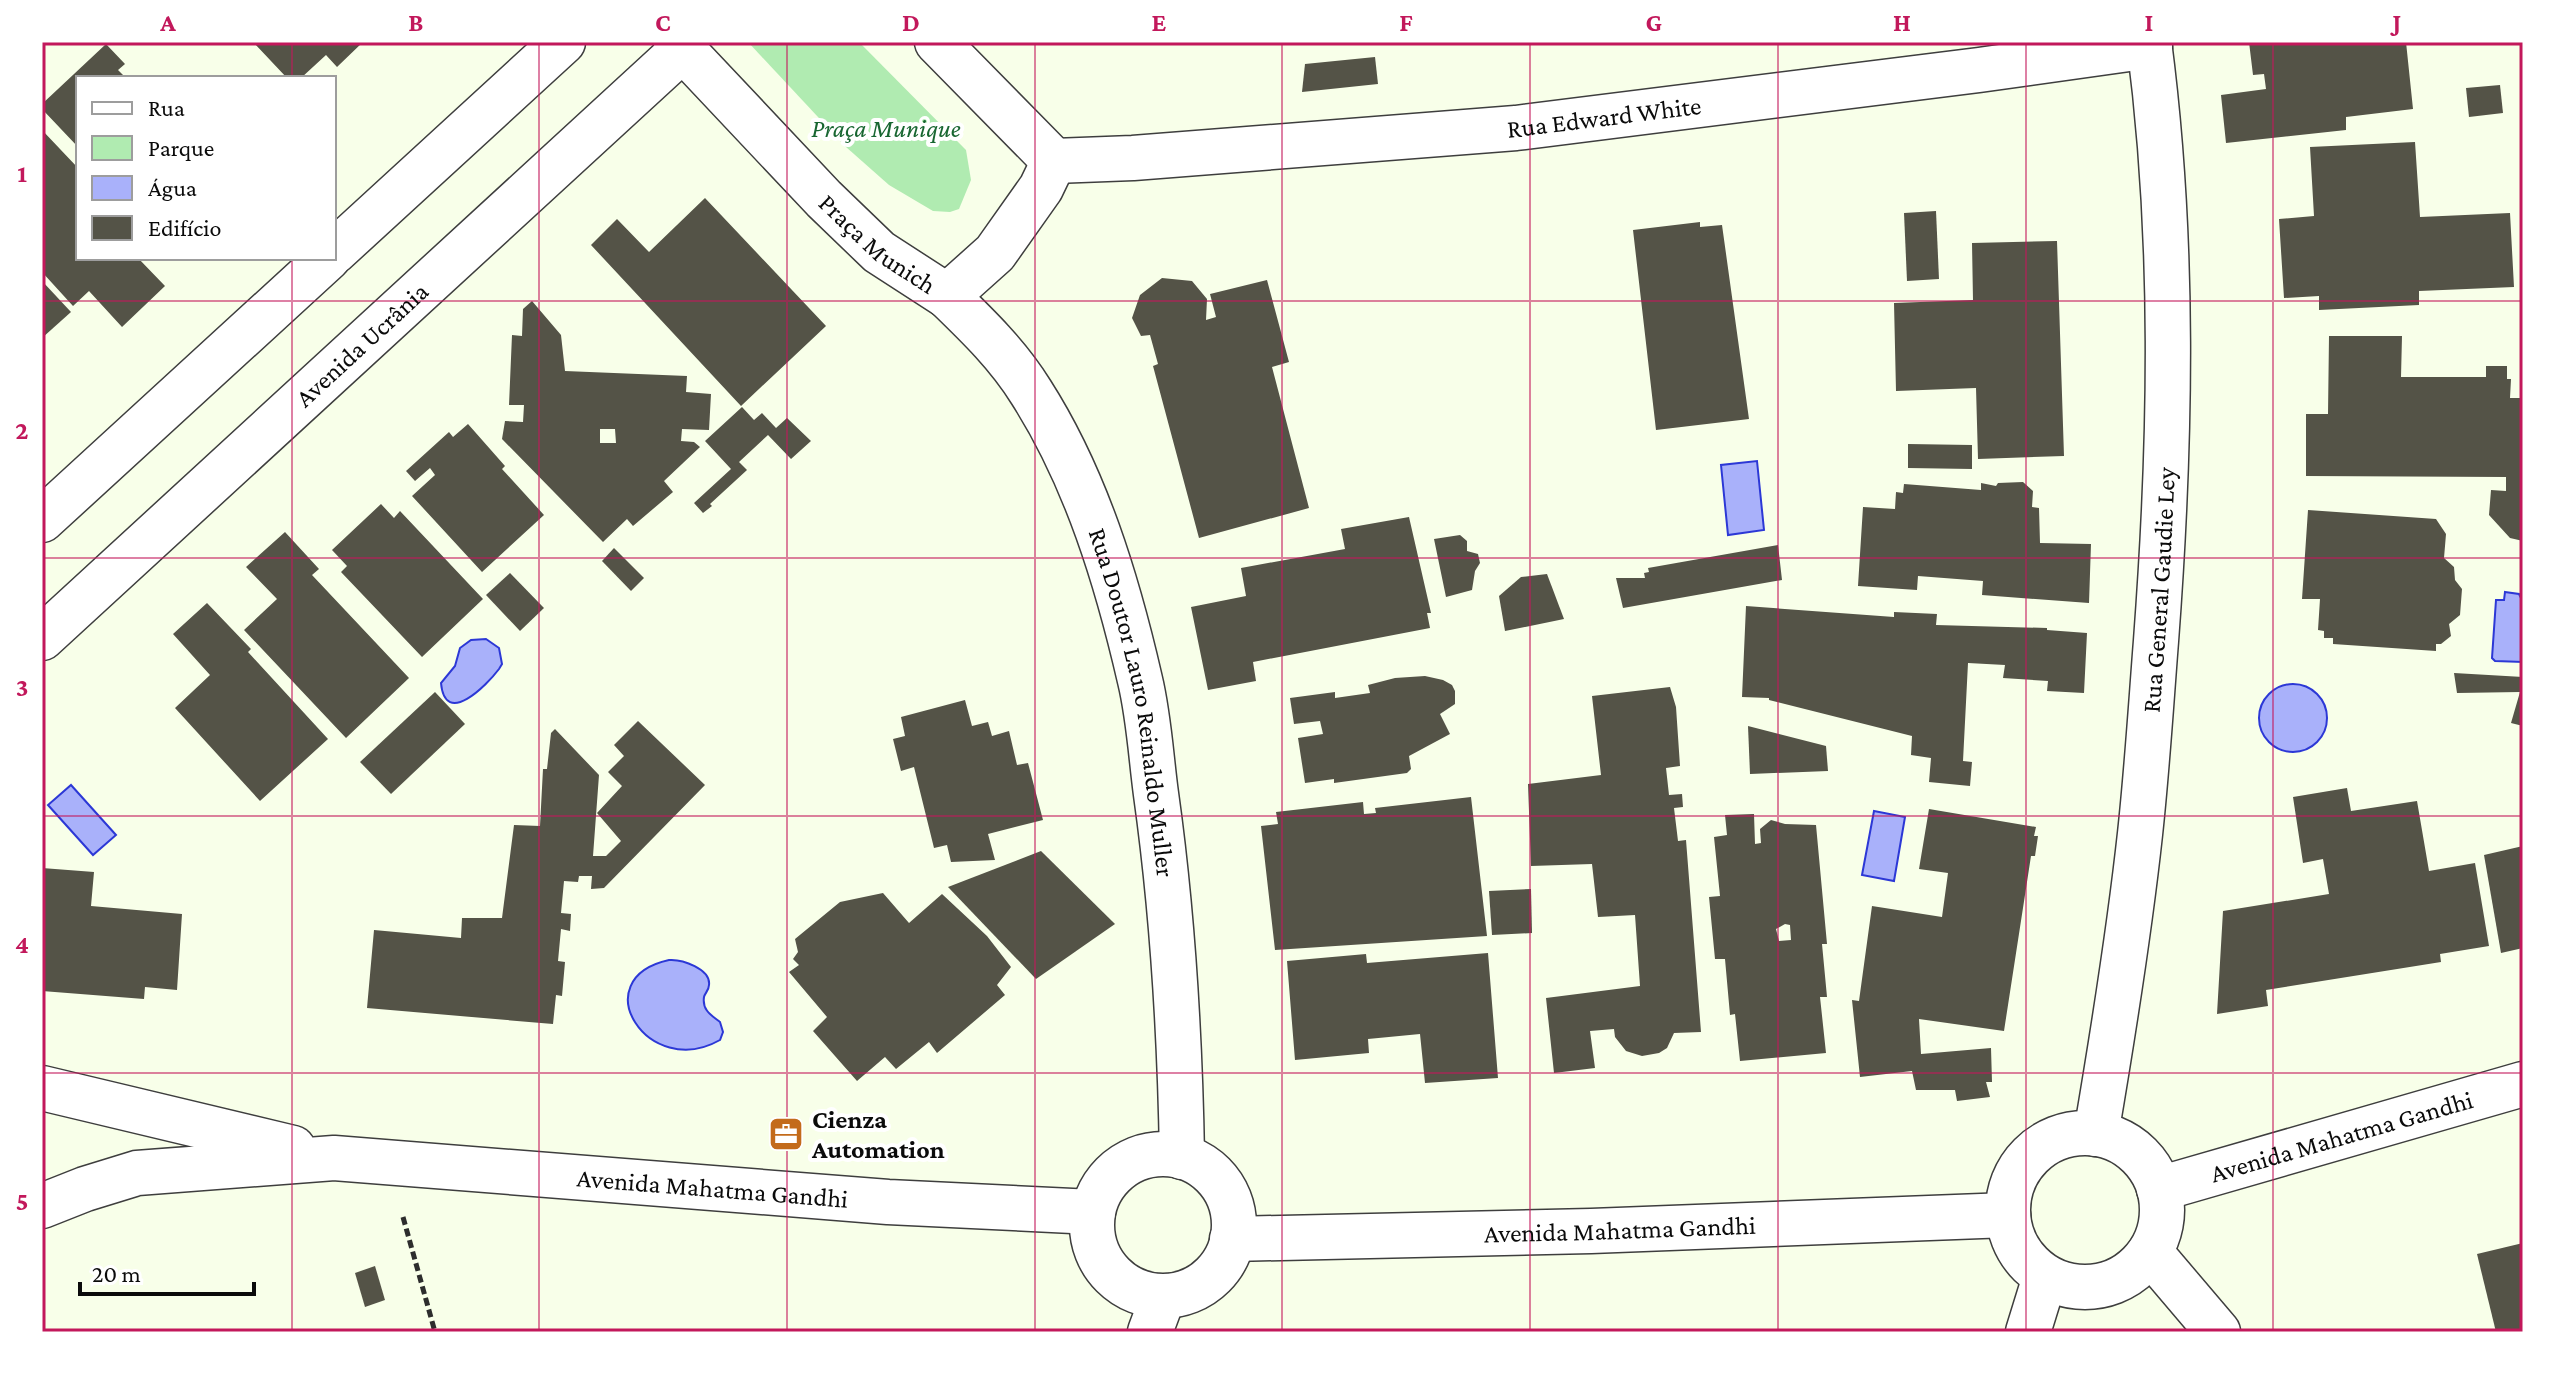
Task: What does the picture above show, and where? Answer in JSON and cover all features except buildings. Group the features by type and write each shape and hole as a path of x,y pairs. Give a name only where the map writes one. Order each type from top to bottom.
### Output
{"street":[{"path":"336,250 563,42"},
{"path":"937,42 1054,161"},
{"name":"Rua Edward White","path":"1054,161 1133,158 1516,128 1963,72 2150,44"},
{"name":"Rua General Gaudie Ley","path":"2096,1134 2121,988 2140,833 2166,465 2168,328 2163,201 2150,44"},
{"name":"Praça Munich","path":"679,46 824,199 879,252 947,296 995,253 1027,209 1054,161"},
{"name":"Avenida Ucrânia","path":"42,638 679,46"},
{"path":"42,520 326,260"},
{"name":"Rua Doutor Lauro Reinaldo Muller","path":"947,296 1001,350 1030,390 1056,435 1089,509 1141,682 1167,876 1180,1048 1182,1157"},
{"name":"Avenida Mahatma Gandhi","path":"2159,1189 2523,1084"},
{"name":"Avenida Mahatma Gandhi","path":"42,1088 334,1158"},
{"path":"2096,1134 2122,1142 2149,1167 2159,1189 2163,1211 2159,1232 2150,1252 2130,1273 2102,1285 2073,1287 2045,1277 2023,1257 2015,1244 2008,1215 2011,1188 2023,1164 2043,1145 2068,1135 2096,1134"},
{"path":"1148,1155 1182,1157 1198,1164 1223,1188 1231,1204 1234,1222 1232,1239 1222,1264 1203,1284 1177,1295 1156,1314 1146,1295 1128,1288 1102,1264 1093,1238 1093,1212 1106,1182 1132,1161 1148,1155"},
{"name":"Avenida Mahatma Gandhi","path":"42,1206 137,1173 334,1158 888,1202 1093,1212"},
{"name":"Avenida Mahatma Gandhi","path":"1232,1239 1591,1231 2008,1215"},
{"path":"2150,1252 2218,1332"},
{"path":"2028,1332 2045,1277"}],"path":[{"path":"387,1161 435,1332"}],"green space":[{"name":"Praça Munique","path":"748,42 859,42 966,150 971,180 959,209 933,211 889,185 846,147"}],"water":[{"path":"1757,461 1764,530 1728,535 1721,465"},
{"path":"2505,592 2519,594 2523,602 2523,662 2495,661 2492,658 2496,600 2504,600"},
{"path":"486,639 499,648 502,664 467,699 450,702 444,696 441,683 455,666 460,648 471,640"},
{"path":"2300,684 2321,699 2327,718 2325,731 2317,742 2300,752 2286,752 2269,742 2261,731 2259,711 2269,694 2280,686"},
{"path":"71,785 116,835 93,855 48,805"},
{"path":"1874,811 1905,817 1894,881 1862,875"},
{"path":"669,960 688,963 705,974 709,985 704,1005 720,1022 723,1032 720,1040 694,1049 670,1047 650,1038 635,1022 628,1004 631,986 644,971"}],"place":[{"name":"Cienza Automation","path":"786,1134"}]}
